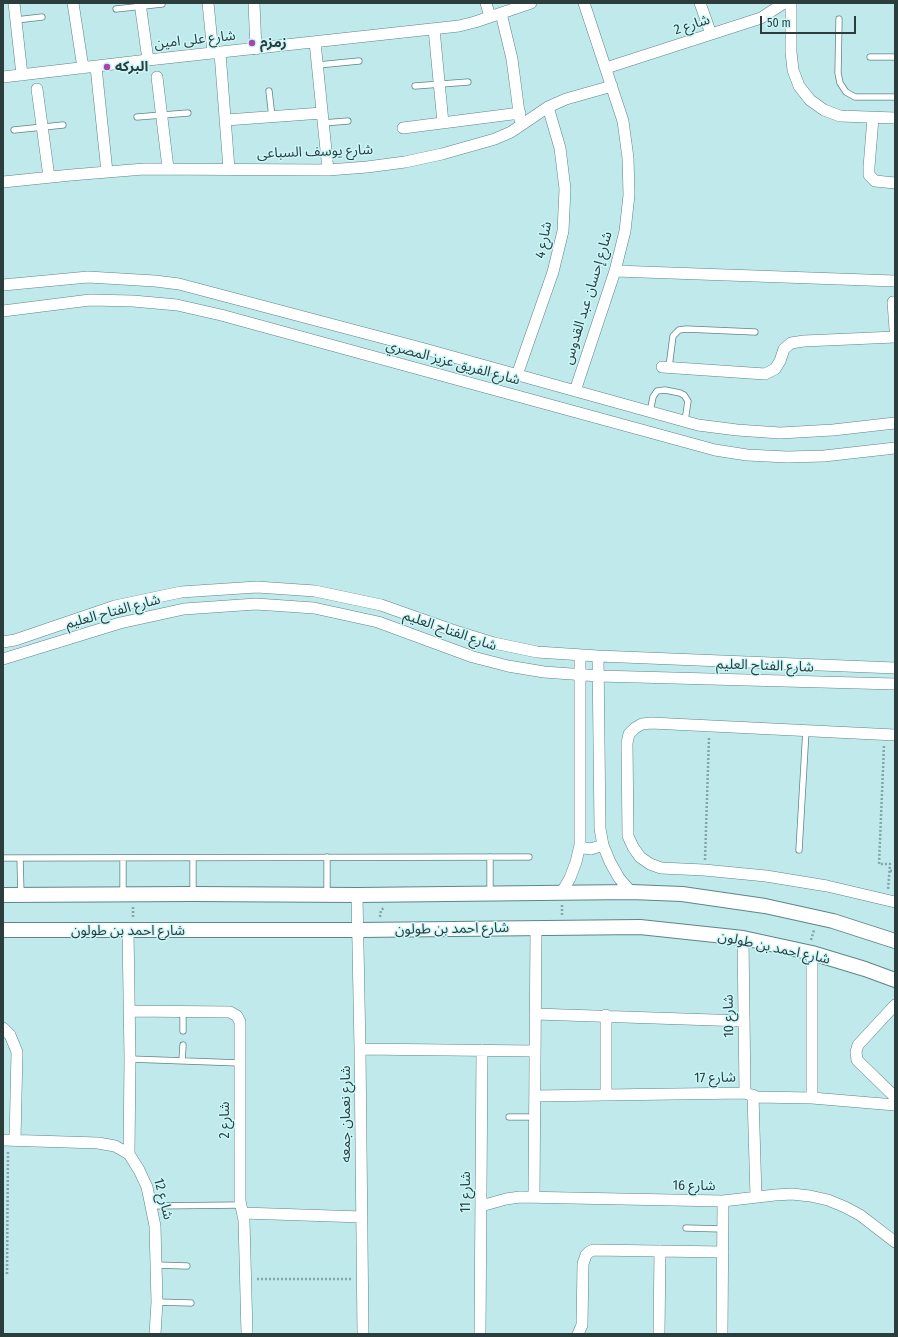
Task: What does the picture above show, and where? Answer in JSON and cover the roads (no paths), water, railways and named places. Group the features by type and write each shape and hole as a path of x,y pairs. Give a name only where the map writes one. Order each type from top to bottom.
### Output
{"street":[{"path":"14,3 22,75"},
{"path":"73,3 83,68"},
{"path":"208,3 226,120 229,169"},
{"path":"254,3 256,49"},
{"path":"486,3 490,16"},
{"name":"شارع على امين","path":"3,77 465,25 531,3"},
{"name":"شارع إحسان عبد القدوس","path":"575,391 615,271 625,231 629,195 628,158 624,128 612,86 584,3"},
{"path":"700,3 711,34"},
{"name":"شارع 2","path":"606,68 761,18 784,3"},
{"path":"791,3 791,52 793,70 799,86 810,100 824,110 840,116 895,118"},
{"path":"140,5 148,60"},
{"path":"403,128 443,123 520,119 512,59 502,13"},
{"path":"434,29 443,123"},
{"path":"316,42 328,170"},
{"path":"96,67 107,172"},
{"path":"157,77 168,168"},
{"name":"شارع يوسف السباعى","path":"3,182 144,169 328,170 397,163 442,154 495,139 511,132 520,119 566,99 612,86"},
{"path":"37,90 49,177"},
{"name":"شارع 4","path":"517,375 553,272 563,231 565,189 560,148 548,108"},
{"path":"226,120 272,117 323,118"},
{"path":"873,118 869,175 875,181 895,183"},
{"path":"615,271 895,281"},
{"name":"شارع الفريق عزيز المصري","path":"3,285 88,277 179,284 373,335 698,425 780,433 833,430 895,423"},
{"name":"شارع الفريق عزيز المصري","path":"3,311 90,300 133,301 177,305 221,315 715,450 747,455 787,457 824,456 895,448"},
{"path":"893,302 895,329"},
{"path":"330,345 336,336 335,325"},
{"path":"368,355 368,344 373,335"},
{"path":"665,367 765,374 775,369 780,361 784,349 791,343 804,341 895,337"},
{"path":"256,604 257,587"},
{"name":"شارع الفتاح العليم","path":"3,642 15,640 115,606 180,592 257,587 315,591 380,605 494,643 536,652 598,656 895,668"},
{"name":"شارع الفتاح العليم","path":"3,659 120,623 170,612 184,609 256,604 314,608 378,622 473,657 544,672 599,676 895,684"},
{"path":"562,892 574,867 580,845 580,655"},
{"path":"598,656 600,829 603,845 610,862 619,878 631,892"},
{"path":"580,727 591,716 595,716 599,719"},
{"path":"890,734 642,724 629,734 627,743 628,836 632,847 640,857 650,864 661,868 704,870 774,877 827,886 891,901"},
{"path":"580,845 584,848 591,849 603,845"},
{"path":"3,895 358,895 562,892 682,894 765,906 832,921 895,940"},
{"name":"شارع نعمان جمعه","path":"358,895 363,1334"},
{"name":"شارع احمد بن طولون","path":"3,930 358,930 640,927 742,938 810,953 865,969 895,980"},
{"path":"534,1197 536,928"},
{"path":"3,1028 10,1034 17,1052 9,1140 98,1143 115,1146 129,1154 129,1011 131,931"},
{"name":"شارع 10","path":"742,938 744,1021 756,1196"},
{"path":"810,953 812,1098"},
{"path":"894,1007 858,1045 856,1052 857,1060 895,1097"},
{"name":"شارع 2","path":"129,1011 230,1012 237,1016 240,1022 242,1209 247,1334"},
{"path":"535,1014 744,1021"},
{"path":"606,1016 606,1095"},
{"path":"360,1049 535,1051"},
{"name":"شارع 11","path":"480,1334 482,1050"},
{"name":"شارع 17","path":"535,1096 749,1094 761,1097 812,1098 895,1105"},
{"name":"شارع 12","path":"129,1154 147,1187 155,1226 157,1302 155,1334"},
{"name":"شارع 16","path":"481,1206 506,1199 534,1197 723,1201 756,1196 792,1194 828,1200 845,1207 860,1215 895,1242"},
{"path":"722,1334 723,1201"},
{"path":"242,1209 362,1217"},
{"path":"578,1334 582,1325 583,1264 586,1255 593,1250 723,1252"},
{"path":"659,1334 660,1251"}],"lane":[{"path":"116,9 140,5 162,4"},
{"path":"16,20 42,17"},
{"path":"839,19 838,73 840,83 846,92 855,97 895,97"},
{"path":"870,57 895,57"},
{"path":"318,65 359,61"},
{"path":"415,86 468,82"},
{"path":"269,91 272,117"},
{"path":"137,117 188,113"},
{"path":"323,118 348,121"},
{"path":"14,130 63,125"},
{"path":"665,367 674,336 679,330 755,332"},
{"path":"650,412 653,397 657,391 665,390 680,393 684,395 688,401 685,421"},
{"path":"799,850 806,730"},
{"path":"327,857 327,894"},
{"path":"490,857 490,893"},
{"path":"3,858 529,857"},
{"path":"20,858 20,895"},
{"path":"122,858 128,894"},
{"path":"193,858 193,894"},
{"path":"183,1012 183,1031"},
{"path":"182,1061 183,1045"},
{"path":"130,1059 240,1063"},
{"path":"509,1117 534,1117"},
{"path":"151,1206 242,1209"},
{"path":"686,1228 723,1229"},
{"path":"155,1265 187,1266"},
{"path":"157,1302 191,1303"}],"place":[{"name":"زمزم","path":"252,43"},
{"name":"البركه","path":"107,67"}]}
